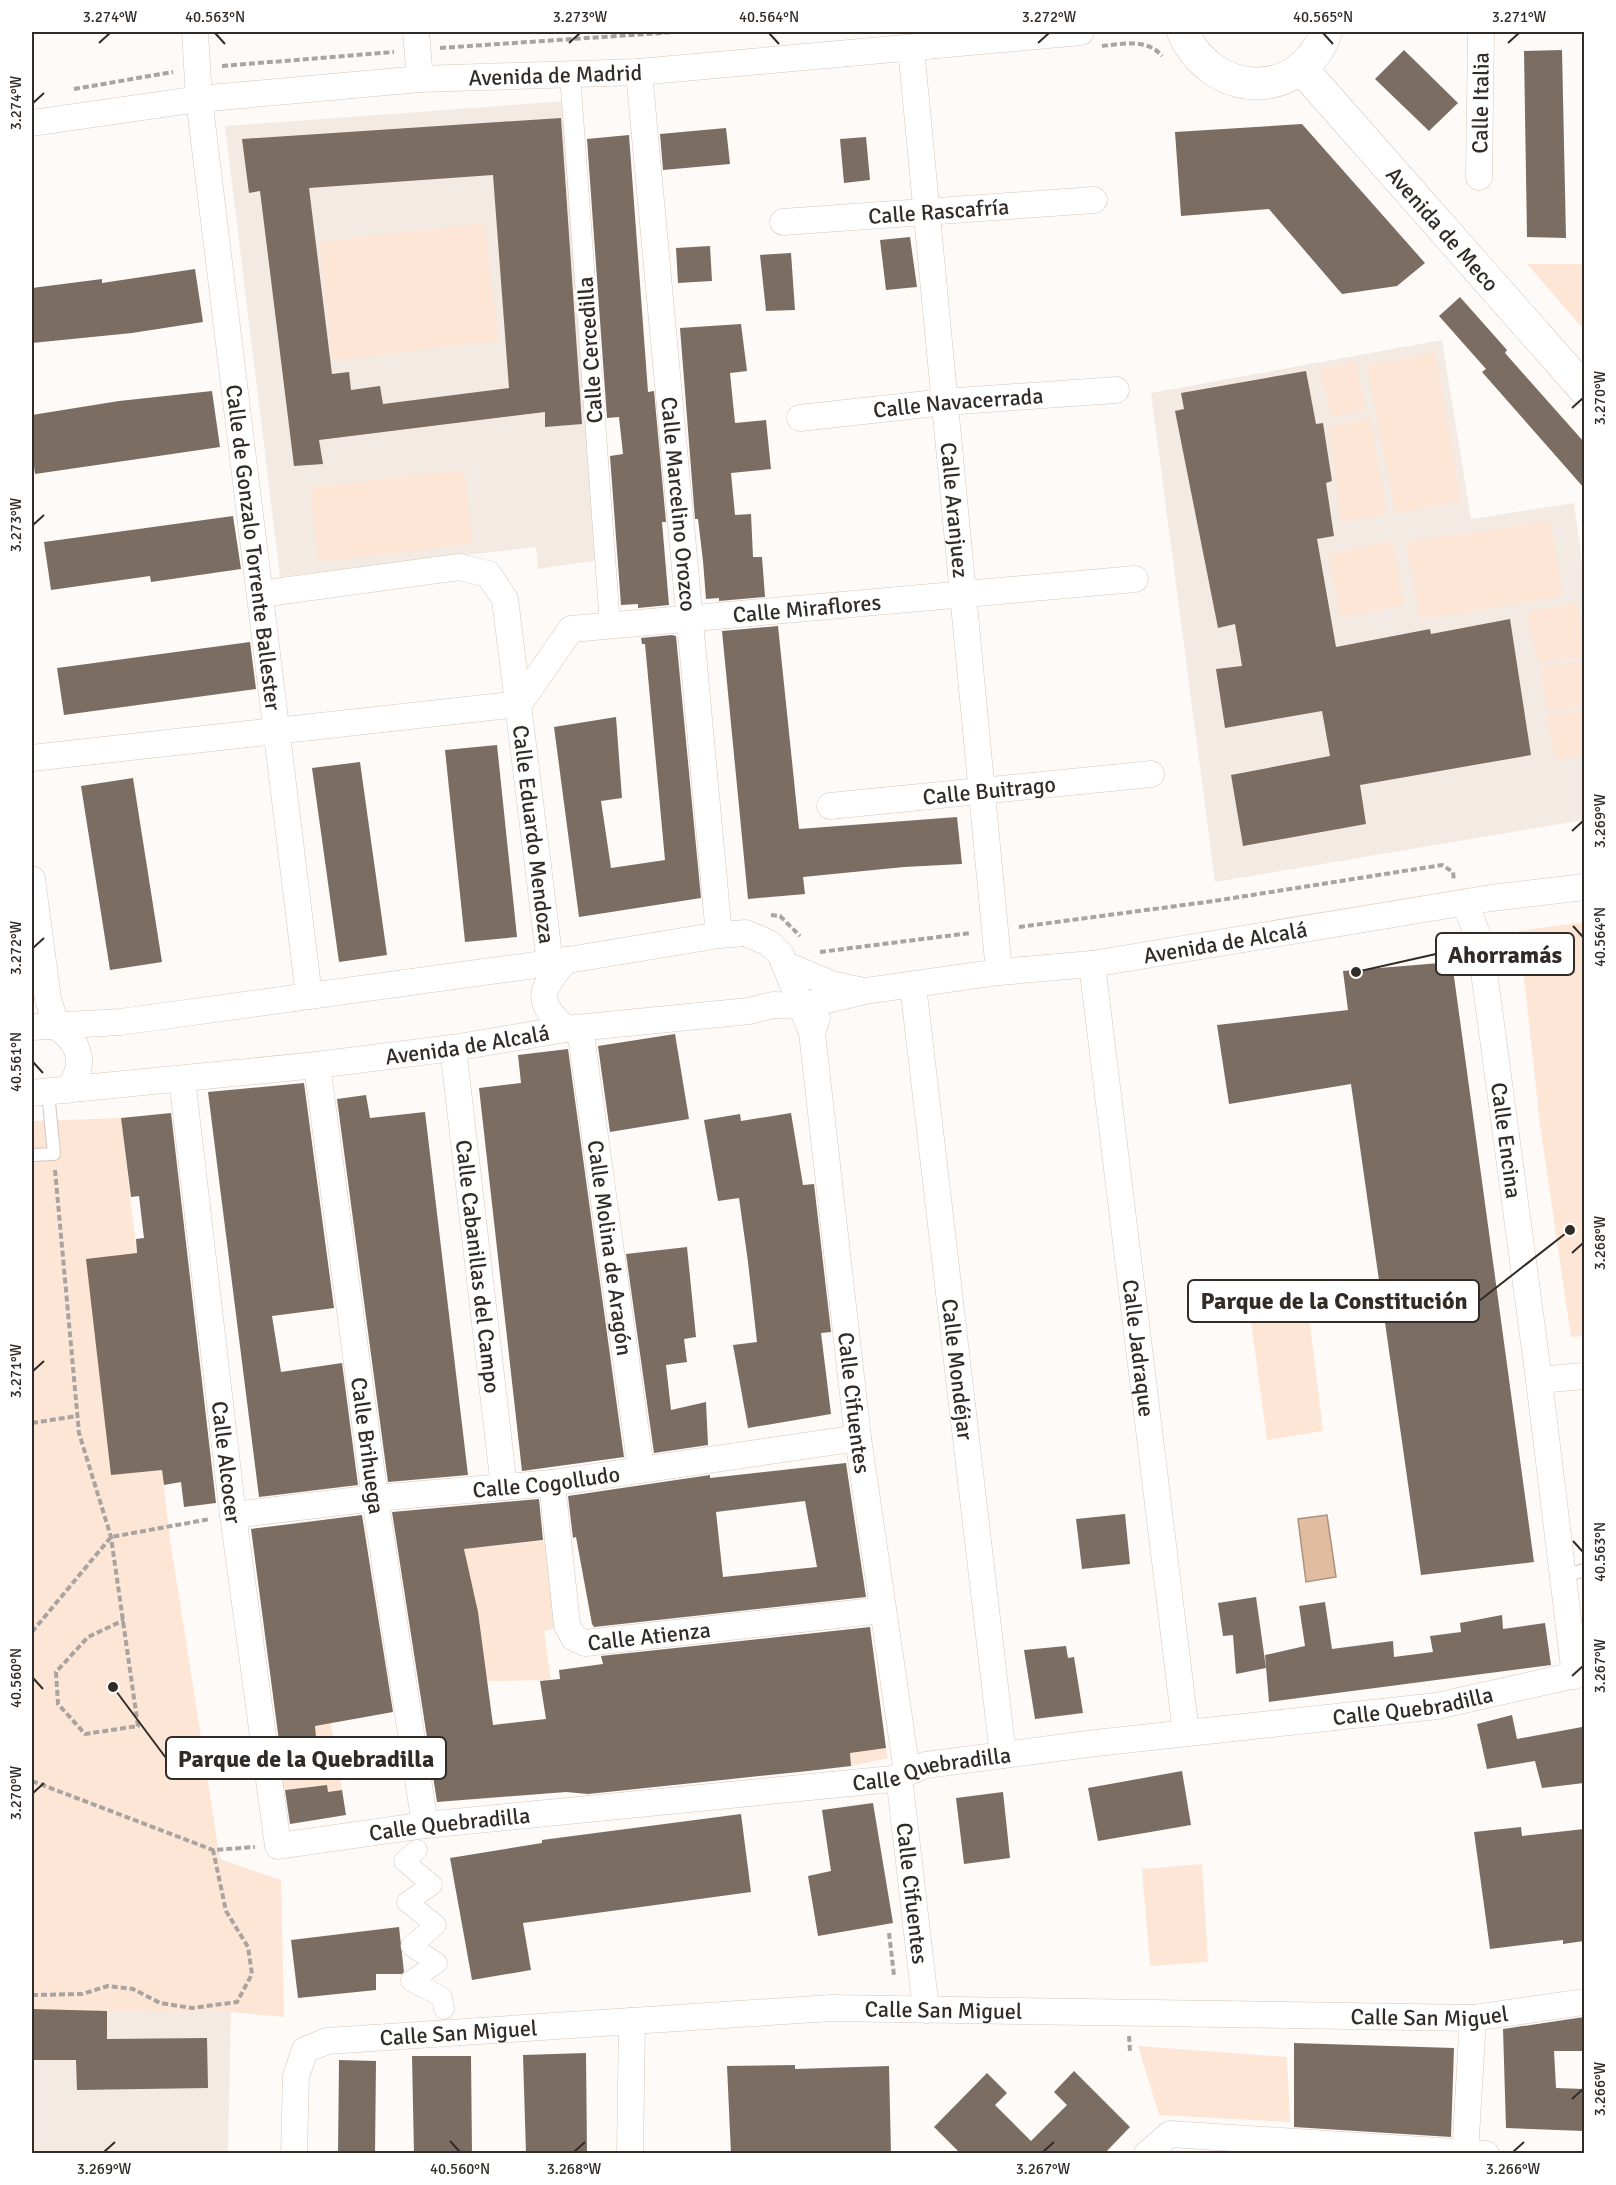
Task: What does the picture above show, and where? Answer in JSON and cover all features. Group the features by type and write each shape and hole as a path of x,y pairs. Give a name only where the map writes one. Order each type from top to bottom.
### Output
{"street":[{"name":"Calle de Gonzalo Torrente Ballester","path":"195,32 199,99 309,996"},
{"path":"416,32 420,79"},
{"path":"1183,32 1188,44 1205,66 1227,80 1251,83 1275,81 1302,69 1318,51 1326,32"},
{"name":"Calle Italia","path":"1479,177 1481,32"},
{"name":"Avenida de Madrid","path":"32,123 199,99 420,79 639,72 840,43 911,48 1091,39"},
{"name":"Calle Aranjuez","path":"911,48 999,972"},
{"name":"Avenida de Meco","path":"1302,69 1584,388"},
{"name":"Calle Marcelino Orozco","path":"639,72 719,935"},
{"name":"Calle Cercedilla","path":"570,74 610,626"},
{"name":"Calle Rascafría","path":"783,222 1094,200"},
{"name":"Calle Navacerrada","path":"801,418 945,402 1116,390"},
{"name":"Calle Eduardo Mendoza","path":"260,594 459,567 488,574 505,599 558,962"},
{"name":"Calle Miraflores","path":"519,704 571,629 1135,579"},
{"path":"32,758 519,704"},
{"name":"Calle Buitrago","path":"830,806 981,789 1151,774"},
{"path":"32,879 48,999 57,1027 68,1035 79,1060 78,1076 49,1092"},
{"name":"Avenida de Alcalá","path":"49,1092 317,1065 453,1048 573,1029 749,1011 773,1005 801,1006 866,991 999,972 1092,964 1465,903 1584,887"},
{"name":"Calle Encina","path":"1465,903 1480,942 1539,1380 1574,1574 1580,1675"},
{"name":"Avenida de Alcalá","path":"32,1027 120,1023 558,962 719,935 746,933 760,937 781,955 786,970 831,984 866,991"},
{"path":"558,962 545,984 544,1000 551,1016 573,1029"},
{"name":"Calle Jadraque","path":"1092,964 1186,1733"},
{"path":"773,1005 785,989 786,970"},
{"name":"Calle Cifuentes","path":"786,970 812,1033 858,1438 883,1610 903,1774 926,2010"},
{"name":"Calle Mondéjar","path":"913,984 1004,1755"},
{"path":"812,1033 821,1012 834,999"},
{"name":"Calle Molina de Aragón","path":"573,1029 641,1469"},
{"name":"Calle Cabanillas del Campo","path":"453,1048 504,1487"},
{"name":"Calle Brihuega","path":"317,1065 375,1498 425,1825"},
{"name":"Calle Alcocer","path":"182,1078 233,1515 278,1846"},
{"path":"1539,1380 1584,1377"},
{"name":"Calle Cogolludo","path":"233,1515 375,1498 552,1483 858,1438"},
{"name":"Calle Atienza","path":"552,1483 567,1625 574,1638 585,1643 883,1610"},
{"name":"Calle Quebradilla","path":"278,1846 425,1825 892,1779 926,1765 1186,1733 1437,1706 1580,1675"},
{"path":"417,1850 404,1861 432,1885 407,1902 436,1925 411,1946 437,1963 411,1981 443,2003"},
{"name":"Calle San Miguel","path":"294,2154 296,2076 305,2050 327,2041 831,2008 1473,2018 1584,2002"},
{"path":"1465,2153 1473,2018"},
{"path":"630,2154 632,2021"},
{"path":"1147,2154 1170,2134 1301,2148 1486,2154"}],"lane":[{"path":"32,1155 54,1154 49,1092"}],"path":[{"path":"1091,39 1139,43 1155,48 1167,61"},
{"path":"54,1154 79,1433 111,1537 124,1620 138,1726 85,1734 58,1704 56,1672 88,1637 124,1620"},
{"path":"32,1423 77,1416"},
{"path":"32,1632 111,1537 168,1524 233,1515"},
{"path":"32,1781 213,1850 278,1846"},
{"path":"32,1995 82,1994 108,1986 133,1989 160,2003 192,2008 237,2002 252,1974 248,1947 226,1911 213,1850"},
{"path":"1129,2030 1130,2051"}],"shaded area":[{"path":"568,101 601,560 538,569 536,547 280,577 225,126"},
{"path":"484,223 499,341 333,360 319,242"},
{"path":"1527,264 1584,264 1584,330"},
{"path":"1442,340 1471,519 1574,503 1584,578 1584,820 1215,882 1151,393"},
{"path":"1435,352 1461,501 1395,514 1367,366"},
{"path":"1356,361 1365,410 1331,417 1321,369"},
{"path":"1370,418 1387,514 1341,522 1329,426"},
{"path":"464,470 472,544 319,562 310,487"},
{"path":"1550,521 1563,596 1420,619 1406,542"},
{"path":"1392,541 1404,605 1341,617 1329,554"},
{"path":"1577,603 1584,656 1538,663 1527,611"},
{"path":"1584,660 1584,705 1547,711 1540,668"},
{"path":"1584,710 1584,755 1555,760 1547,715"},
{"path":"1584,922 1584,1336 1571,1337 1540,1125 1519,931"},
{"path":"121,1118 170,1539 220,1859 281,1880 284,2017 231,2012 32,2011 32,1121"},
{"path":"1308,1309 1323,1431 1267,1440 1250,1315"},
{"path":"1327,1515 1336,1577 1306,1582 1298,1519"},
{"path":"552,1540 561,1627 544,1631 551,1680 486,1681 464,1549"},
{"path":"282,1550 320,1657 342,1790 328,1792 326,1785 282,1790 276,1742 316,1737"},
{"path":"886,1748 888,1758 851,1766 850,1753"},
{"path":"1202,1864 1208,1962 1150,1966 1142,1869"},
{"path":"32,2009 231,2012 228,2153 32,2154"},
{"path":"1138,2046 1287,2057 1290,2122 1159,2115"}],"building":[{"path":"1404,50 1458,103 1429,131 1375,79"},
{"path":"1562,50 1566,238 1527,237 1524,51"},
{"path":"561,118 582,424 545,427 545,412 319,440 323,464 294,466 260,191 249,193 242,139","holes":["493,175 509,388 383,404 380,386 351,390 349,372 332,374 309,188"]},
{"path":"1302,124 1425,263 1397,286 1342,294 1269,209 1181,216 1175,132"},
{"path":"726,128 730,164 663,170 660,134"},
{"path":"629,135 648,392 654,391 666,522 662,522 669,605 638,608 638,604 621,605 610,456 623,454 619,417 607,418 587,139"},
{"path":"866,137 870,180 844,183 840,139"},
{"path":"910,237 917,287 886,290 880,240"},
{"path":"710,246 712,281 678,283 676,248"},
{"path":"791,253 795,310 766,311 760,255"},
{"path":"195,269 203,322 132,333 32,343 32,288 102,279 102,283"},
{"path":"1460,297 1507,350 1505,353 1584,442 1584,488 1482,372 1486,369 1439,316"},
{"path":"741,324 747,371 730,373 735,423 766,420 771,469 731,473 735,515 751,514 753,557 762,557 765,597 719,601 719,598 706,599 698,519 695,519 680,328"},
{"path":"1306,371 1316,424 1323,423 1332,481 1326,483 1334,536 1317,539 1336,647 1430,629 1431,634 1510,619 1531,755 1360,785 1366,824 1243,846 1231,775 1330,756 1322,711 1225,728 1216,669 1242,666 1235,624 1218,628 1175,411 1184,409 1181,393"},
{"path":"212,391 220,447 35,474 32,452 32,415 119,401"},
{"path":"233,516 241,569 151,582 150,576 51,590 44,542"},
{"path":"778,626 799,829 957,817 962,864 803,877 805,894 748,899 722,631"},
{"path":"676,636 701,898 579,917 554,727 616,717 622,798 601,801 611,868 665,860 645,644 642,644 641,638"},
{"path":"250,642 256,689 64,715 57,668"},
{"path":"497,745 517,937 465,942 445,750"},
{"path":"360,762 387,955 339,962 312,768"},
{"path":"133,778 162,962 110,970 81,786"},
{"path":"1452,962 1534,1562 1421,1575 1351,1084 1229,1104 1217,1025 1348,1010 1343,971"},
{"path":"675,1034 689,1119 610,1132 598,1046"},
{"path":"568,1049 624,1457 522,1471 479,1088 521,1083 518,1055"},
{"path":"304,1083 334,1308 272,1316 281,1372 342,1363 358,1485 259,1497 208,1092"},
{"path":"366,1095 370,1118 425,1112 468,1475 388,1482 337,1099"},
{"path":"171,1113 216,1503 184,1507 181,1482 164,1485 162,1470 111,1475 86,1259 137,1253 136,1239 144,1238 139,1196 131,1197 121,1118"},
{"path":"791,1113 803,1185 814,1184 831,1332 821,1333 831,1414 748,1428 733,1345 757,1342 739,1198 718,1201 704,1120 740,1114 741,1121"},
{"path":"687,1247 696,1337 684,1339 687,1362 666,1365 671,1410 706,1402 708,1445 654,1453 626,1254"},
{"path":"846,1463 866,1597 594,1627 576,1537 573,1538 568,1496 710,1475 710,1478","holes":["805,1501 817,1567 723,1577 716,1512"]},
{"path":"539,1499 543,1540 464,1549 478,1612 493,1725 546,1719 540,1681 560,1679 559,1670 603,1664 601,1656 870,1627 886,1748 850,1753 851,1766 588,1794 566,1792 437,1802 392,1512"},
{"path":"1125,1514 1130,1564 1082,1569 1076,1519"},
{"path":"362,1515 393,1712 315,1726 316,1737 279,1741 251,1529"},
{"path":"1256,1597 1266,1668 1236,1674 1233,1635 1223,1636 1218,1603"},
{"path":"1325,1602 1332,1649 1393,1641 1394,1657 1433,1652 1430,1636 1461,1632 1460,1623 1502,1615 1503,1629 1545,1623 1551,1665 1269,1702 1265,1655 1305,1646 1299,1606"},
{"path":"1066,1646 1068,1658 1074,1657 1083,1713 1035,1719 1024,1650"},
{"path":"1512,1715 1517,1739 1582,1727 1584,1783 1542,1788 1535,1761 1487,1769 1477,1724"},
{"path":"1182,1771 1191,1825 1098,1841 1088,1788"},
{"path":"327,1785 328,1792 342,1790 346,1815 290,1824 285,1790"},
{"path":"1003,1792 1010,1858 964,1864 956,1798"},
{"path":"873,1803 893,1923 818,1936 808,1876 831,1871 822,1810"},
{"path":"741,1814 751,1892 523,1923 531,1970 472,1980 450,1858 542,1843 542,1840"},
{"path":"1521,1827 1522,1836 1584,1829 1584,1941 1563,1944 1563,1940 1490,1949 1474,1832"},
{"path":"399,1927 404,1972 402,1974 376,1974 376,1990 298,1998 291,1940"},
{"path":"32,2009 107,2011 107,2039 207,2038 208,2088 77,2090 76,2060 32,2060"},
{"path":"1584,2017 1584,2051 1554,2051 1556,2088 1584,2089 1584,2131 1506,2128 1503,2029"},
{"path":"1294,2043 1454,2048 1451,2137 1294,2127"},
{"path":"586,2053 587,2154 526,2154 523,2055"},
{"path":"412,2056 471,2056 472,2154 414,2154"},
{"path":"339,2060 376,2061 375,2154 338,2154"},
{"path":"795,2065 795,2069 889,2066 891,2154 731,2154 727,2066"},
{"path":"1074,2071 1130,2127 1104,2154 961,2154 934,2127 987,2073 1007,2093 995,2105 1031,2141 1067,2105 1054,2092"}],"place":[{"name":"Ahorramás","path":"1356,972"},
{"name":"Parque de la Constitución","path":"1570,1230"},
{"name":"Parque de la Quebradilla","path":"113,1687"}]}
